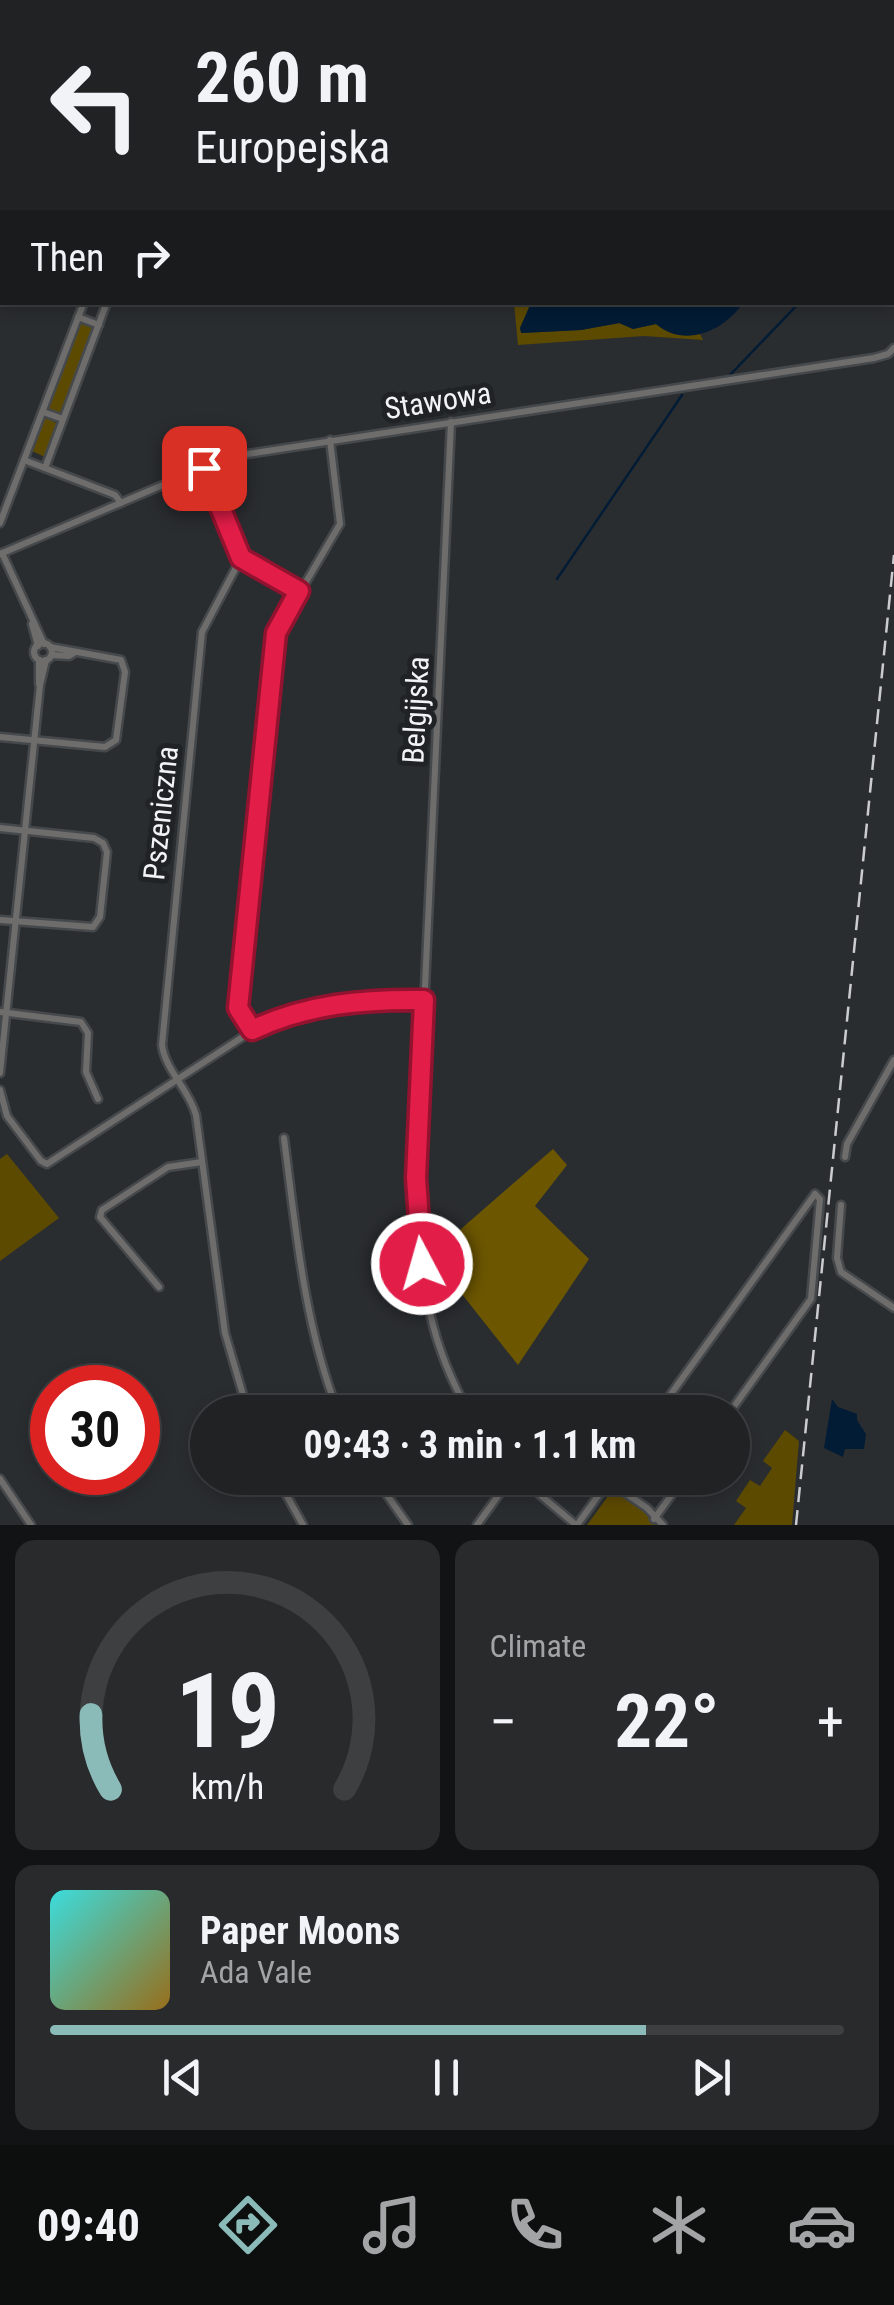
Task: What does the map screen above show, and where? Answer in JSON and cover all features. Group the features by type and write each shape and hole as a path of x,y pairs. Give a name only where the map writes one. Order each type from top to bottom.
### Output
{"street":[{"path":"0,524 83,305"},
{"path":"45,468 107,305"},
{"path":"78,317 99,326"},
{"name":"Stawowa","path":"1,554 204,468 256,452 874,358 894,348"},
{"path":"42,412 64,419"},
{"name":"Belgijska","path":"451,422 416,1178 428,1314 435,1341 461,1395"},
{"path":"252,1030 237,1000 278,626 340,524 330,440"},
{"path":"24,460 115,495 121,503"},
{"path":"204,468 241,558 299,591"},
{"path":"0,1073 3,1012 44,652 1,554"},
{"name":"Pszeniczna","path":"241,558 202,632 162,1037 163,1054 194,1108 225,1333 243,1395"},
{"path":"0,736 105,747 118,736 123,664 111,656 44,652"},
{"path":"0,828 98,839 106,848 100,917 93,927 0,920"},
{"path":"0,1090 4,1118 40,1161 47,1164 252,1030 284,1016 349,1002 424,1000"},
{"path":"3,1012 84,1024 88,1033 86,1072 98,1099"},
{"path":"845,1157 846,1144 893,1065"},
{"path":"284,1138 307,1309 332,1395"},
{"path":"159,1287 100,1217 102,1210 168,1167 202,1162"},
{"path":"670,1395 816,1194 820,1199 811,1299 742,1395"},
{"path":"841,1205 841,1272 894,1308"},
{"path":"0,1478 31,1525"},
{"path":"286,1495 303,1525"},
{"path":"386,1495 408,1525"},
{"path":"478,1525 499,1495"},
{"path":"540,1495 576,1525 598,1495"},
{"path":"630,1495 662,1525"},
{"path":"654,1519 672,1495"}],"shaded area":[{"path":"514,305 530,305 520,328 522,333 581,330 620,323 633,329 656,324 671,332 700,334 703,340 644,336 518,345"},
{"path":"81,323 94,329 65,410 58,413 49,410 47,404"},
{"path":"45,417 58,424 45,457 30,450"},
{"path":"553,1149 567,1165 535,1206 589,1259 518,1365 431,1255"},
{"path":"7,1154 59,1218 0,1261 0,1159"},
{"path":"785,1430 799,1441 792,1525 734,1525 746,1508 736,1501 740,1495 750,1495 750,1480 760,1486 772,1468 763,1461"},
{"path":"609,1495 623,1495 656,1525 587,1525"}],"water":[{"path":"530,305 741,305 715,328 692,335 679,335 656,324 633,329 619,323 581,330 521,333"},
{"path":"832,1399 838,1407 857,1414 866,1434 864,1449 845,1449 843,1457 824,1448"}],"waterway":[{"path":"730,375 797,305"},
{"path":"557,579 682,395"}],"railway":[{"path":"796,1525 894,555"}],"route":[{"path":"204,468 241,558 299,591 276,633 238,1008 252,1030 284,1016 349,1002 424,1000 415,1204 422,1264"}]}
